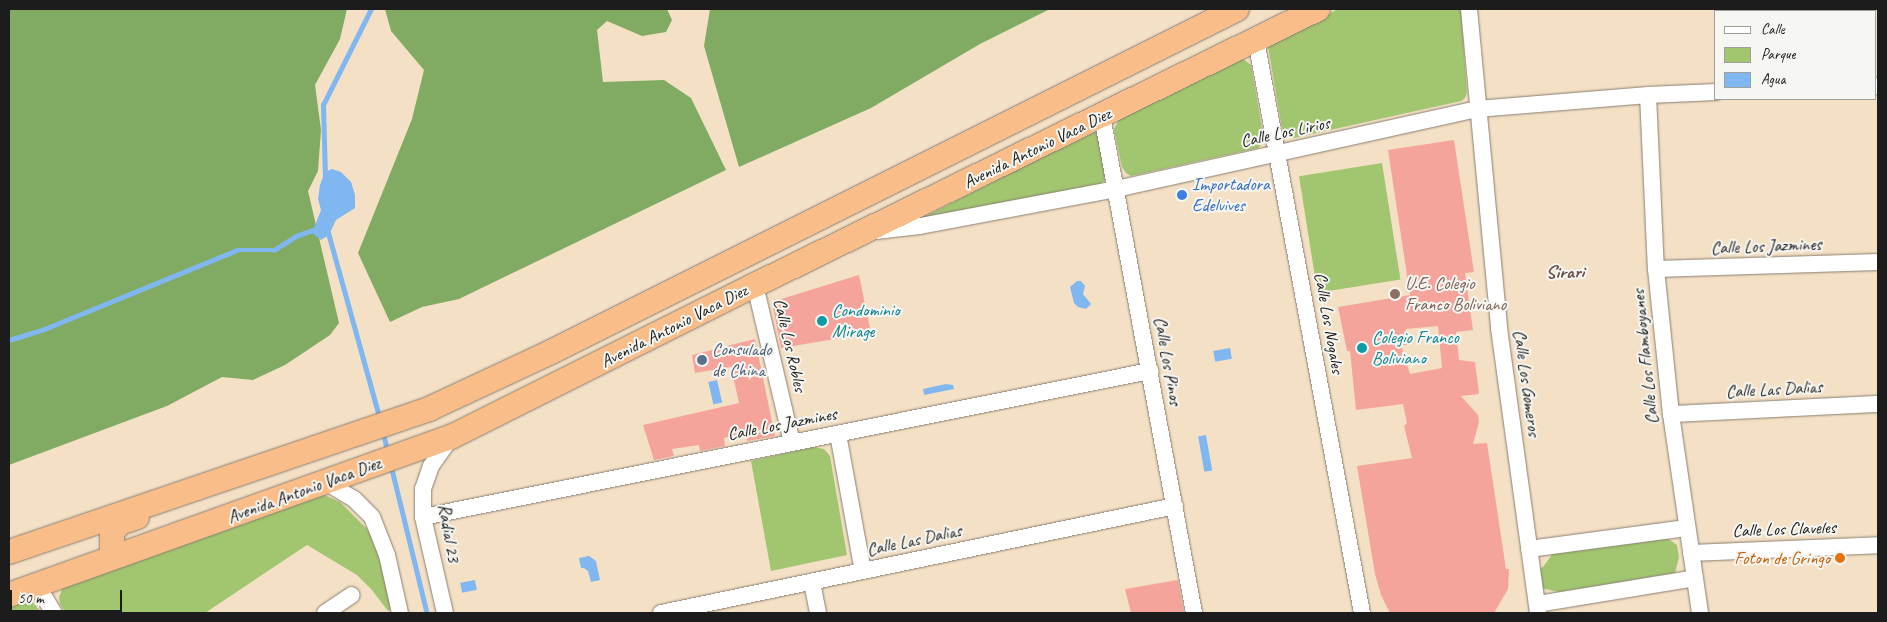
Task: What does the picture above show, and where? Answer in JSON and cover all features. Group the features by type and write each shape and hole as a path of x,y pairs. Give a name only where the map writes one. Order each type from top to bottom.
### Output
{"highway":[{"name":"Avenida Antonio Vaca Diez","path":"9,552 217,479 396,422 431,408 551,352 1237,9"},
{"name":"Avenida Antonio Vaca Diez","path":"9,595 369,468 451,437 755,285 865,233 1318,9"},
{"path":"665,330 710,297 713,287 704,274"},
{"path":"120,555 114,550 110,541 111,534 117,526 189,499 217,479"}],"street":[{"name":"Calle Los Gomeros","path":"1469,9 1499,328 1537,609"},
{"name":"Calle Los Nogales","path":"1256,40 1362,613"},
{"name":"Calle Los Lirios","path":"865,233 920,226 1116,189 1477,109 1648,95 1714,92"},
{"name":"Calle Los Flamboyanes","path":"1648,95 1656,269 1671,414 1700,613"},
{"name":"Calle Los Pinos","path":"1102,116 1194,613"},
{"name":"Calle Los Jazmines","path":"1656,269 1878,262"},
{"name":"Calle Los Robles","path":"755,285 792,443"},
{"name":"Calle Los Jazmines","path":"423,517 1150,371"},
{"name":"Calle Las Dalias","path":"1671,414 1878,404"},
{"path":"838,434 863,571"},
{"name":"Radial 23","path":"445,613 423,517 423,489 431,466 451,437"},
{"path":"327,483 354,499 372,517 387,555 400,613"},
{"name":"Calle Las Dalias","path":"661,613 1174,506"},
{"path":"1529,549 1687,528"},
{"name":"Calle Los Claveles","path":"1691,552 1878,545"},
{"path":"1537,609 1695,578"},
{"path":"812,582 818,613"},
{"path":"37,585 54,613"},
{"path":"325,613 352,595"}],"green space":[{"path":"9,9 347,9 340,39 315,85 321,130 318,171 308,191 339,323 330,335 285,365 253,380 222,377 167,406 9,465"},
{"path":"385,9 667,9 672,20 666,32 642,36 607,21 597,30 603,82 664,80 691,98 726,170 459,299 422,307 390,322 358,253 412,119 424,70 391,31"},
{"path":"710,9 1050,9 980,44 871,108 739,167 704,46"},
{"path":"1338,9 1461,9 1467,93 1465,98 1461,101 1294,138 1288,135 1282,128 1268,46"},
{"path":"1242,58 1251,65 1264,140 1258,148 1131,176 1126,173 1122,167 1114,129 1120,118"},
{"path":"1093,131 1098,133 1108,176 1101,184 914,222"},
{"path":"1382,163 1400,280 1317,293 1299,176"},
{"path":"814,447 824,449 830,456 847,555 771,571 751,461"},
{"path":"322,494 340,502 368,530 380,559 392,609 388,611 372,590 357,575 307,545 205,613 66,613 60,604 59,597 63,587"},
{"path":"1667,538 1677,545 1679,557 1675,573 1559,592 1540,588 1537,570 1543,567 1554,552"},
{"path":"30,599 42,613 9,613 9,602"}],"water":[{"path":"332,169 341,172 351,182 355,195 355,208 336,220 329,235 321,240 312,233 321,210 318,199 320,185 325,172"},
{"path":"1077,281 1081,281 1085,286 1083,294 1091,304 1086,309 1078,307 1074,303 1070,287"},
{"path":"1230,348 1232,359 1215,362 1213,351"},
{"path":"717,380 722,402 713,404 708,382"},
{"path":"946,384 953,385 954,389 924,395 923,389"},
{"path":"1206,435 1212,470 1204,472 1198,436"},
{"path":"589,556 596,561 600,580 591,582 588,571 581,568 579,558"},
{"path":"475,580 477,590 462,593 460,583"}],"building":[{"name":"U.E. Colegio Franco Boliviano","path":"1454,140 1474,272 1465,273 1473,330 1456,332 1459,360 1475,362 1479,394 1461,396 1478,415 1479,422 1473,444 1487,443 1506,569 1509,569 1508,589 1494,613 1390,613 1381,595 1375,574 1357,466 1412,458 1404,426 1407,423 1403,404 1356,410 1350,351 1347,351 1338,307 1410,295 1388,150","holes":["1438,326 1442,368 1410,374 1401,345 1407,345 1406,329"]},
{"name":"Condominio Mirage","path":"859,275 871,333 781,348 773,308 778,300"},
{"path":"755,339 775,436 747,441 745,432 724,438 725,446 700,451 699,445 672,449 674,456 654,460 643,425 739,403 731,367 695,373 692,355"},
{"path":"1178,580 1184,613 1131,613 1125,589"}],"waterway":[{"path":"325,178 323,105 371,9"},
{"path":"9,340 42,330 237,250 274,250 296,236 316,229"},
{"path":"328,231 380,418"},
{"path":"383,431 388,452"},
{"path":"391,465 427,613"}],"place":[{"name":"Importadora Edelvives","path":"1182,195"},
{"name":"U.E. Colegio Franco Boliviano","path":"1395,294"},
{"name":"Condominio Mirage","path":"822,321"},
{"name":"Colegio Franco Boliviano","path":"1362,348"},
{"name":"Consulado de China","path":"702,360"},
{"name":"Foton de Gringo","path":"1840,558"}],"district":[{"name":"Sirari","path":"1565,273"}]}
